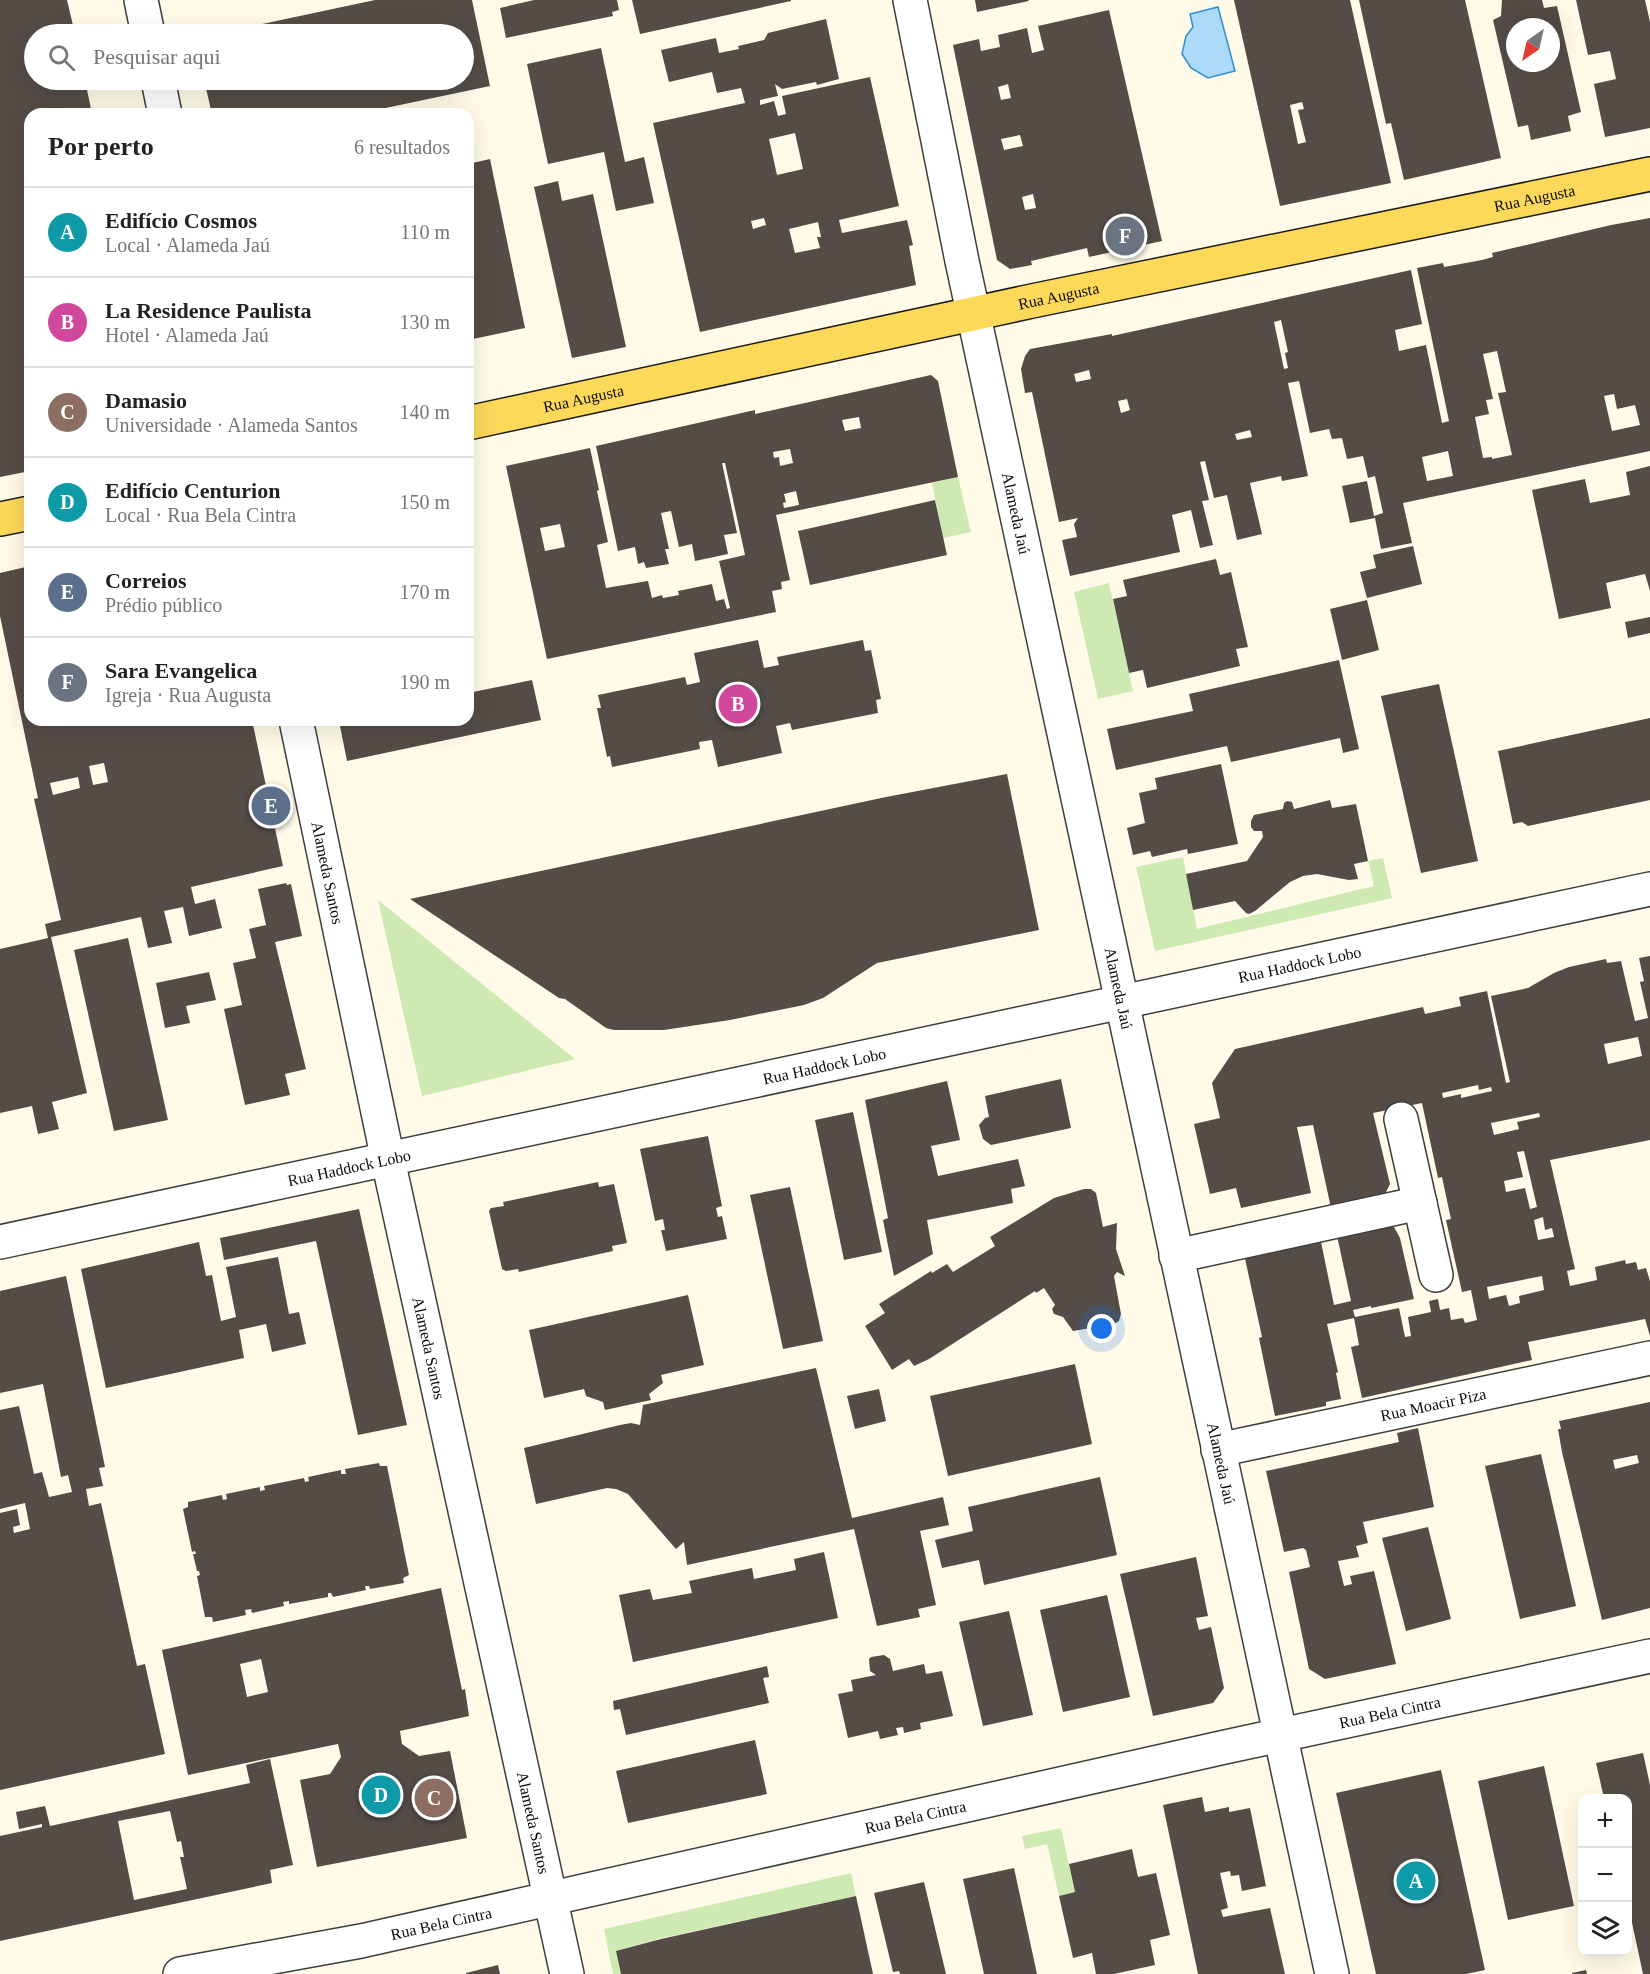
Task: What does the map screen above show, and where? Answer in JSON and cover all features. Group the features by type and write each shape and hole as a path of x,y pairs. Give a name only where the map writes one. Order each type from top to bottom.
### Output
{"main road":[{"name":"Rua Augusta","path":"474,422 974,314 1650,174"},
{"path":"0,519 24,514"}],"street":[{"path":"141,0 146,24"},
{"name":"Alameda Jaú","path":"910,0 974,314 1332,1974"},
{"path":"160,90 164,108"},
{"name":"Alameda Santos","path":"297,726 388,1160 567,1974"},
{"name":"Rua Haddock Lobo","path":"0,1242 1650,889"},
{"path":"1401,1119 1436,1275"},
{"path":"1176,1256 1420,1203"},
{"name":"Rua Moacir Piza","path":"1218,1450 1650,1358"},
{"name":"Rua Bela Cintra","path":"180,1974 361,1941 1280,1735 1650,1656"}],"green space":[{"path":"958,477 971,532 943,538 932,483"},
{"path":"1109,583 1133,691 1098,699 1074,592"},
{"path":"1183,857 1197,929 1374,886 1368,861 1383,858 1392,898 1155,951 1136,867"},
{"path":"378,900 575,1059 422,1096"},
{"path":"1061,1828 1075,1892 1059,1896 1047,1844 1025,1849 1022,1836"},
{"path":"851,1873 856,1896 662,1938 616,1951 621,1974 613,1974 604,1929"}],"water":[{"path":"1218,7 1235,71 1208,78 1191,68 1182,54 1186,36 1193,27 1190,14"}],"building":[{"path":"0,0 67,0 73,24 24,24 24,90 87,90 91,108 24,108 24,472 0,477"},
{"path":"375,0 472,0 490,86 474,89 474,24 263,24"},
{"path":"534,0 617,0 619,10 612,12 613,16 506,38 500,8"},
{"path":"632,0 791,0 791,1 640,34"},
{"path":"975,0 1028,0 1029,1 977,12"},
{"path":"1234,0 1350,0 1391,183 1280,206","holes":["1302,102 1304,109 1298,110 1306,142 1298,144 1290,105"]},
{"path":"1359,0 1465,0 1501,158 1404,180 1391,123 1386,124"},
{"path":"1502,0 1542,0 1544,8 1557,6 1560,18 1506,18 1506,72 1560,72 1560,19 1581,112 1568,116 1571,131 1531,140 1528,125 1518,127 1493,20 1501,16"},
{"path":"1576,0 1645,0 1650,22 1650,128 1605,137 1594,84 1616,79 1610,51 1588,55"},
{"path":"1109,10 1162,241 1089,257 1087,248 1031,261 1032,265 1010,269 997,260 953,45 979,39 981,51 1000,47 998,35 1027,28 1032,53 1044,50 1038,26","holes":["1008,84 1011,98 1001,100 998,87","1020,135 1023,146 1004,150 1001,139","1033,194 1036,208 1025,210 1022,197"]},
{"path":"826,19 839,79 817,85 816,82 782,89 775,84 778,96 760,100 760,105 774,101 778,116 786,114 782,96 870,77 899,206 839,220 842,233 907,220 913,245 909,246 916,285 700,332 653,123 745,103 741,88 717,93 712,72 669,82 661,50 716,38 719,53 764,40 768,33","holes":["795,133 803,169 777,175 769,139","764,218 766,225 753,229 751,221","818,222 821,237 817,237 820,248 795,253 789,229"]},
{"path":"601,48 625,162 644,157 654,203 616,211 604,152 548,164 527,64"},
{"path":"206,90 471,90 386,108 211,108"},
{"path":"490,159 525,328 474,339 474,163"},
{"path":"558,181 562,201 593,194 626,347 572,358 534,187"},
{"path":"1650,218 1650,451 1403,503 1412,543 1381,549 1375,518 1350,523 1342,486 1367,481 1374,516 1383,513 1375,476 1368,478 1363,456 1347,459 1342,438 1332,439 1329,429 1310,433 1299,381 1288,383 1308,476 1282,481 1281,476 1250,483 1262,534 1237,540 1227,495 1214,498 1205,461 1200,462 1209,500 1202,501 1213,545 1200,548 1191,510 1172,515 1180,552 1070,576 1062,540 1077,537 1074,524 1078,518 1059,522 1032,392 1025,393 1021,369 1030,349 1112,334 1112,336 1411,270 1422,324 1395,330 1399,351 1426,345 1442,423 1449,421 1417,268 1443,263 1444,267 1482,260 1493,257 1492,253","holes":["1281,320 1288,352 1285,353 1288,368 1284,369 1274,322","1497,351 1506,392 1498,393 1512,455 1492,459 1492,457 1483,458 1475,417 1489,414 1486,400 1493,399 1483,354","1089,370 1091,379 1076,382 1074,374","1614,394 1617,409 1635,405 1640,425 1612,431 1604,396","1127,399 1130,410 1121,413 1118,401","1250,430 1252,437 1237,440 1235,434","1448,451 1453,476 1427,481 1422,457"]},
{"path":"931,375 938,381 958,477 776,515 790,580 781,582 782,589 772,591 776,612 547,659 506,466 590,448 608,542 597,545 606,588 648,581 652,598 662,595 663,598 679,595 678,591 712,584 716,601 724,599 727,609 730,608 719,561 745,555 725,463 722,463 737,533 724,535 728,554 695,561 692,544 679,547 671,511 661,513 669,549 665,549 669,564 646,568 644,562 638,564 635,547 618,551 596,446 755,410 755,414","holes":["859,417 861,428 845,431 842,420","790,449 793,463 780,466 779,457 774,458 773,452","796,491 799,505 784,508 783,503 786,502 784,494","560,524 565,547 545,551 540,528"]},
{"path":"1650,466 1650,591 1645,574 1606,583 1611,608 1559,619 1532,490 1585,479 1590,503 1630,495 1626,472"},
{"path":"935,500 947,555 810,585 798,531"},
{"path":"1413,546 1422,584 1367,598 1360,572 1376,568 1373,555"},
{"path":"1216,559 1220,575 1231,572 1248,647 1236,649 1240,666 1147,688 1143,670 1129,673 1113,599 1127,596 1123,580"},
{"path":"24,567 24,726 253,726 283,866 191,887 195,904 215,899 222,928 189,936 183,907 164,911 172,943 148,948 141,917 51,937 87,1093 52,1102 59,1129 38,1134 32,1106 0,1113 0,949 48,938 45,924 61,920 34,799 38,798 0,616 0,573","holes":["104,763 108,782 93,785 89,766","78,777 80,788 53,795 50,783"]},
{"path":"1367,600 1379,650 1342,660 1330,609"},
{"path":"1650,617 1650,633 1628,638 1625,622"},
{"path":"758,640 764,668 779,665 777,657 863,640 865,651 871,650 881,699 876,700 878,713 792,730 790,723 776,726 782,753 718,767 712,740 699,742 700,749 612,767 610,756 607,757 597,708 601,708 598,695 685,677 687,685 700,682 694,653"},
{"path":"1339,660 1359,749 1343,753 1340,738 1231,762 1227,746 1116,770 1107,729 1193,711 1189,694"},
{"path":"532,680 541,720 347,761 340,726 474,726 474,692"},
{"path":"1439,684 1478,861 1421,873 1381,696"},
{"path":"1650,718 1650,800 1528,826 1522,822 1513,824 1498,751"},
{"path":"1221,764 1238,844 1188,854 1187,849 1152,857 1150,851 1133,855 1127,828 1145,823 1139,793 1157,789 1155,778"},
{"path":"1007,774 1039,930 877,963 823,998 804,1005 664,1030 606,1028 410,899 886,797"},
{"path":"1330,800 1332,808 1356,804 1368,861 1354,864 1358,879 1349,880 1317,874 1303,876 1290,882 1249,914 1235,901 1193,910 1186,874 1247,861 1263,837 1262,831 1254,831 1251,827 1254,815 1283,809 1287,801 1292,802 1294,809"},
{"path":"291,884 302,936 275,942 306,1069 285,1074 290,1095 245,1105 224,1009 242,1005 233,963 256,958 249,929 266,925 258,889"},
{"path":"128,938 168,1120 114,1131 74,950"},
{"path":"1650,956 1650,1140 1550,1160 1575,1269 1567,1271 1570,1286 1597,1280 1595,1267 1625,1260 1626,1264 1636,1262 1638,1270 1646,1268 1650,1281 1650,1336 1645,1319 1528,1342 1532,1360 1362,1398 1351,1347 1359,1345 1354,1318 1327,1324 1338,1372 1336,1373 1341,1399 1326,1402 1326,1406 1275,1416 1259,1338 1262,1337 1244,1254 1320,1237 1334,1305 1351,1301 1336,1231 1385,1222 1394,1227 1400,1238 1414,1299 1353,1310 1355,1317 1399,1308 1405,1337 1411,1336 1408,1317 1431,1312 1429,1301 1438,1299 1440,1310 1449,1308 1451,1320 1463,1318 1465,1323 1477,1320 1471,1290 1462,1292 1446,1220 1451,1219 1442,1177 1438,1178 1422,1103 1373,1113 1390,1184 1383,1198 1331,1208 1313,1125 1297,1127 1311,1193 1241,1208 1236,1188 1210,1194 1194,1124 1220,1118 1212,1083 1235,1049 1423,1007 1425,1014 1461,1006 1459,997 1487,991 1506,1083 1510,1082 1491,996 1528,988 1569,967 1606,959 1607,963 1621,961 1635,1021 1648,1018 1640,982 1644,981 1639,958","holes":["1638,1037 1642,1056 1608,1064 1604,1044","1478,1085 1479,1090 1491,1087 1492,1091 1461,1098 1461,1094 1443,1098 1442,1093","1539,1113 1540,1117 1517,1122 1519,1129 1494,1135 1491,1123","1524,1151 1537,1207 1530,1209 1525,1188 1506,1192 1504,1181 1523,1177 1517,1152","1543,1217 1545,1230 1552,1228 1554,1237 1538,1240 1534,1220","1542,1276 1544,1290 1519,1296 1520,1303 1509,1306 1506,1295 1489,1299 1487,1287"]},
{"path":"209,972 216,1000 186,1006 190,1023 165,1028 156,983"},
{"path":"1061,1079 1071,1128 991,1145 983,1139 979,1125 989,1117 985,1096"},
{"path":"947,1081 960,1140 931,1146 938,1176 1018,1159 1025,1186 1011,1189 1013,1203 927,1220 933,1254 894,1276 883,1220 888,1218 865,1100"},
{"path":"853,1112 882,1252 844,1260 815,1120"},
{"path":"708,1136 722,1206 716,1208 718,1217 722,1216 727,1239 666,1251 661,1230 665,1230 663,1219 655,1221 640,1149"},
{"path":"598,1182 599,1187 614,1184 627,1243 612,1246 613,1251 519,1272 518,1269 506,1271 502,1269 489,1211 491,1208 504,1206 503,1202"},
{"path":"790,1187 823,1341 783,1349 750,1195"},
{"path":"1091,1189 1096,1193 1103,1227 1117,1223 1116,1249 1125,1276 1117,1272 1114,1276 1121,1314 1119,1321 1114,1324 1073,1331 1063,1317 1054,1314 1052,1309 1055,1305 1044,1288 1036,1293 1035,1291 929,1359 914,1366 909,1359 892,1370 865,1326 885,1313 879,1304 931,1271 932,1273 947,1264 953,1272 995,1246 990,1237 1054,1198"},
{"path":"359,1209 407,1425 358,1435 316,1241 224,1260 220,1238"},
{"path":"199,1242 206,1276 212,1275 221,1321 236,1317 226,1267 278,1257 289,1314 299,1312 306,1344 272,1352 266,1324 239,1330 244,1358 106,1388 81,1269"},
{"path":"66,1276 105,1467 99,1468 103,1486 86,1489 89,1506 101,1503 137,1666 145,1664 165,1754 0,1790 0,1513 17,1509 20,1525 13,1527 14,1533 30,1529 25,1503 0,1509 0,1410 19,1406 34,1474 42,1472 49,1497 72,1492 68,1475 61,1477 43,1384 0,1393 0,1291"},
{"path":"688,1295 704,1365 661,1375 663,1383 649,1394 651,1400 605,1410 603,1402 586,1396 584,1389 544,1398 529,1330"},
{"path":"1075,1364 1092,1444 948,1476 930,1396"},
{"path":"816,1368 852,1518 943,1497 949,1525 920,1531 936,1605 918,1609 920,1617 877,1626 854,1529 687,1565 684,1542 676,1549 628,1494 616,1489 607,1488 536,1504 524,1448 620,1425 631,1423 640,1425 643,1405"},
{"path":"879,1389 886,1421 855,1429 847,1396"},
{"path":"1650,1402 1650,1608 1602,1620 1562,1452 1559,1421","holes":["1637,1455 1639,1463 1615,1469 1613,1460"]},
{"path":"1418,1428 1434,1507 1363,1522 1368,1543 1356,1546 1359,1557 1338,1561 1344,1586 1352,1584 1350,1576 1374,1571 1396,1664 1325,1679 1309,1669 1289,1572 1310,1567 1306,1550 1303,1548 1284,1552 1266,1471 1399,1442 1397,1433"},
{"path":"1541,1454 1576,1606 1520,1619 1485,1466"},
{"path":"379,1463 380,1466 387,1466 409,1575 403,1578 404,1583 370,1589 369,1586 365,1586 366,1590 333,1597 331,1593 328,1593 328,1597 289,1604 289,1601 283,1602 284,1606 252,1613 251,1609 245,1610 246,1615 213,1622 212,1617 205,1617 197,1576 200,1575 193,1554 196,1554 195,1551 192,1552 183,1509 188,1507 188,1502 222,1495 223,1500 227,1499 226,1494 260,1487 260,1491 265,1490 264,1486 304,1478 305,1482 309,1481 308,1477 341,1470 341,1474 346,1474 345,1469"},
{"path":"1100,1477 1117,1555 984,1585 979,1560 942,1568 935,1540 973,1531 968,1507"},
{"path":"1428,1527 1451,1619 1406,1631 1382,1538"},
{"path":"824,1552 838,1618 633,1662 619,1595 650,1589 653,1600 692,1593 689,1581 752,1568 754,1579 796,1570 794,1559"},
{"path":"1196,1557 1208,1616 1196,1618 1199,1630 1211,1627 1224,1688 1213,1703 1153,1716 1120,1574"},
{"path":"441,1588 462,1690 465,1689 469,1716 400,1731 402,1744 419,1756 450,1751 467,1838 317,1867 300,1780 330,1774 341,1757 338,1744 188,1775 162,1650","holes":["261,1659 268,1692 247,1697 240,1664"]},
{"path":"1107,1595 1130,1697 1063,1712 1040,1610"},
{"path":"1009,1611 1033,1715 983,1726 959,1622"},
{"path":"884,1655 890,1659 893,1671 924,1664 926,1674 942,1671 953,1716 920,1723 921,1729 904,1733 903,1727 896,1728 898,1735 880,1739 878,1731 848,1738 838,1694 853,1691 851,1680 876,1675 870,1671 869,1659"},
{"path":"767,1666 769,1677 763,1678 769,1703 626,1735 620,1709 614,1710 613,1701"},
{"path":"755,1740 767,1794 628,1823 616,1771"},
{"path":"1643,1753 1650,1785 1650,1974 1643,1974 1632,1923 1632,1794 1603,1794 1596,1763"},
{"path":"270,1759 293,1865 270,1870 272,1883 0,1941 0,1836 42,1827 42,1824 19,1829 16,1812 45,1806 50,1826 250,1783 246,1765","holes":["170,1811 177,1842 181,1841 184,1857 180,1857 187,1889 134,1900 118,1821"]},
{"path":"1544,1766 1574,1906 1508,1920 1478,1781"},
{"path":"1441,1770 1485,1970 1466,1974 1376,1974 1336,1793"},
{"path":"1202,1797 1205,1812 1229,1807 1229,1812 1250,1808 1266,1886 1242,1891 1239,1875 1231,1876 1230,1871 1220,1873 1228,1908 1221,1910 1223,1917 1270,1908 1285,1974 1198,1974 1163,1805"},
{"path":"1132,1849 1138,1877 1156,1873 1170,1935 1150,1940 1155,1965 1114,1974 1096,1974 1092,1953 1073,1958 1059,1896 1075,1892 1069,1864"},
{"path":"1014,1868 1037,1974 984,1974 963,1879"},
{"path":"924,1882 946,1974 893,1972 874,1893"},
{"path":"856,1896 873,1974 621,1974 616,1951"},
{"path":"498,1965 500,1974 466,1974 466,1973"},
{"path":"1586,1970 1587,1974 1572,1974 1572,1973"}],"place":[{"name":"Sara Evangelica","path":"1125,236"},
{"name":"La Residence Paulista","path":"738,704"},
{"name":"Correios","path":"271,806"},
{"name":"Edifício Centurion","path":"381,1795"},
{"name":"Damasio","path":"434,1798"},
{"name":"Edifício Cosmos","path":"1416,1881"}]}
